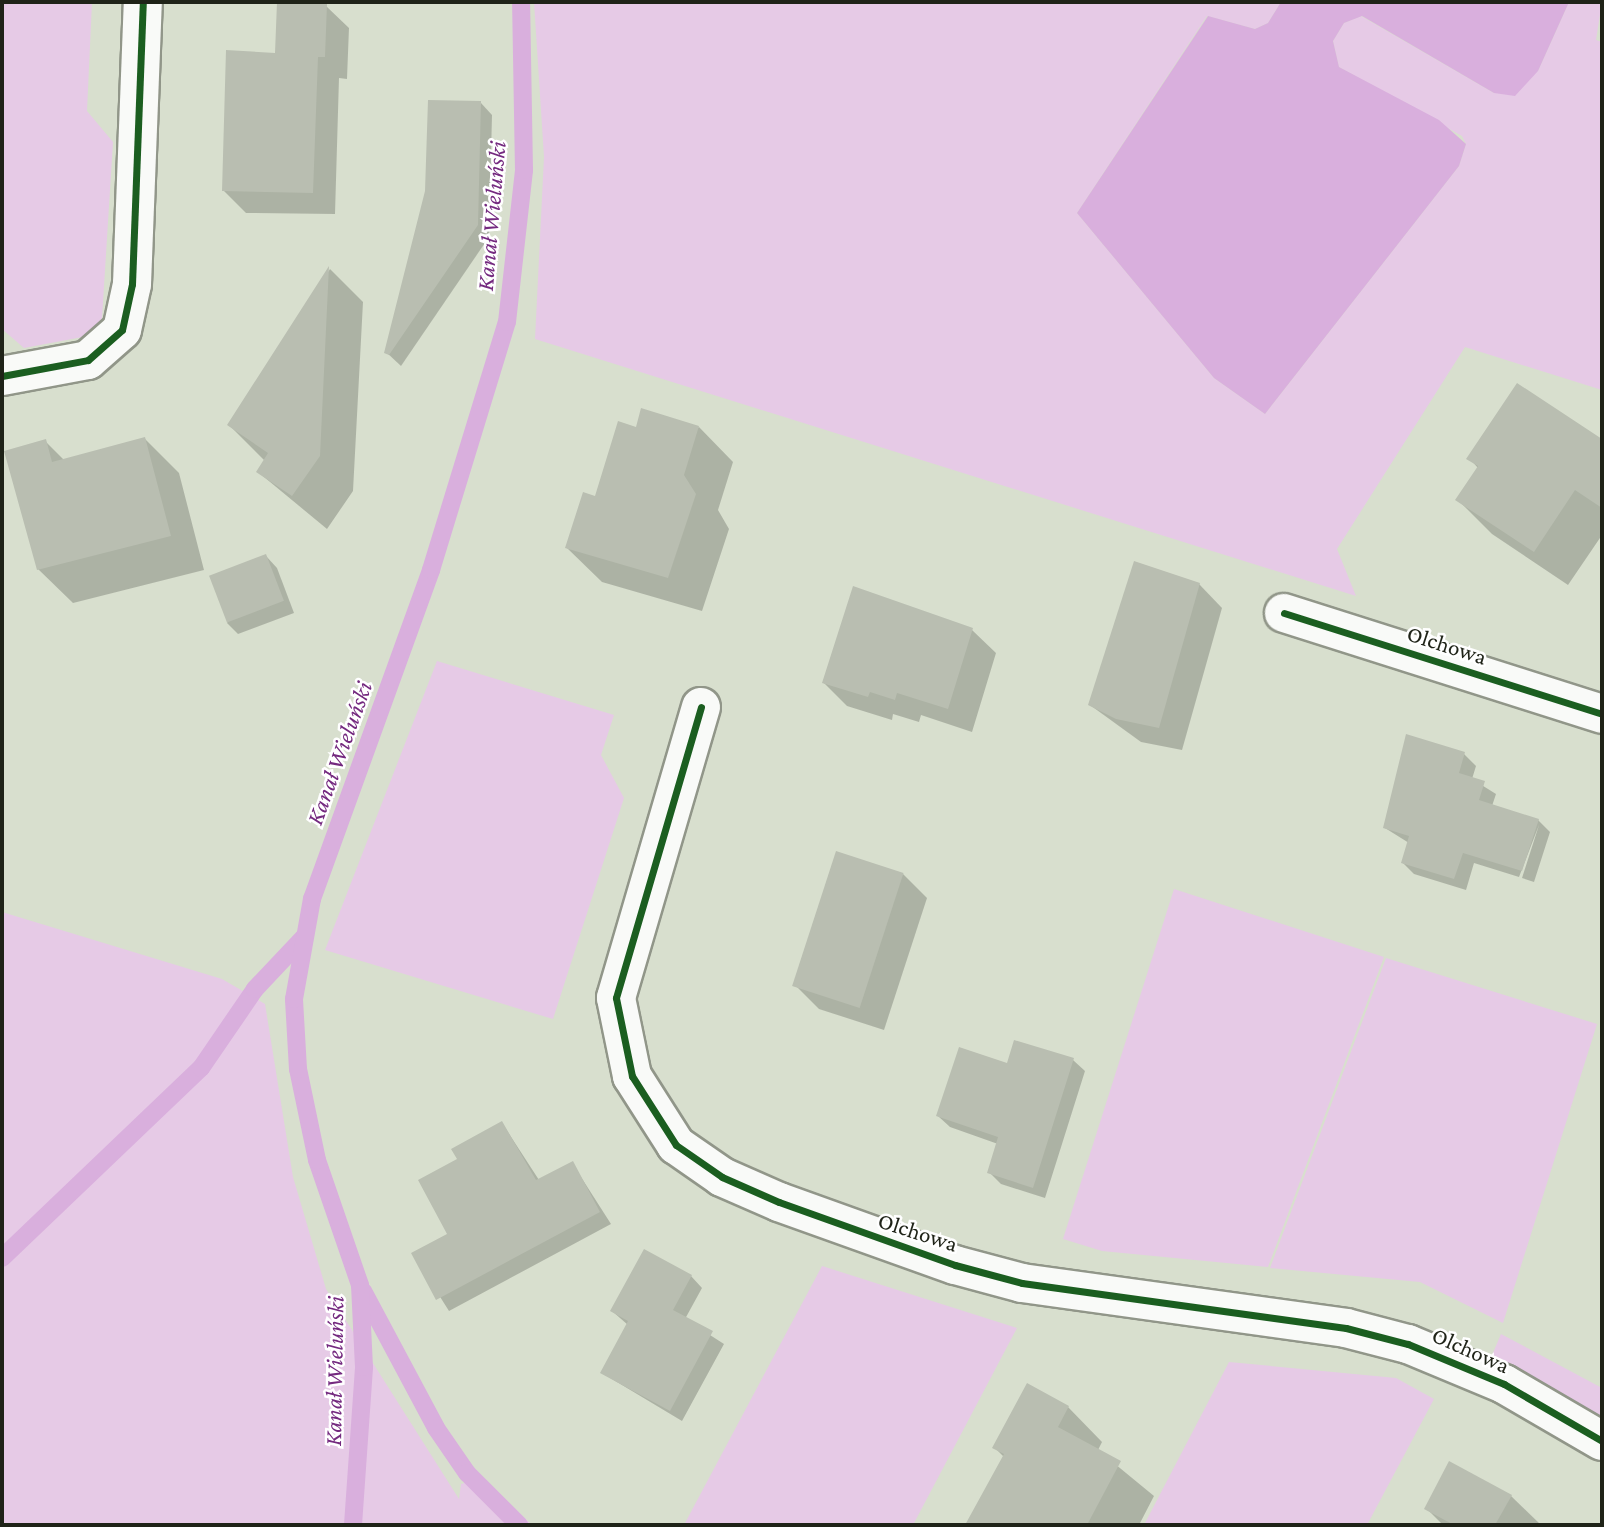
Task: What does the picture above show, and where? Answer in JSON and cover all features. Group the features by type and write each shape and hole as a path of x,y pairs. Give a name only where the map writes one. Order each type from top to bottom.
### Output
{"street":[{"path":"2,376 88,360 122,330 132,284 144,2"},
{"name":"Olchowa","path":"1284,613 1601,710"},
{"name":"Olchowa","path":"701,708 616,998 632,1076 677,1145 722,1177 779,1202 955,1265 1022,1283 1346,1328 1408,1344 1504,1384 1602,1441"}],"shaded area":[{"path":"2,2 92,2 87,111 113,142 102,318 88,336 24,348 2,329"},
{"path":"534,2 1281,2 1268,23 1255,29 1207,16 1077,213 1214,378 1265,414 1459,166 1466,144 1462,136 1339,67 1333,41 1344,23 1361,16 1494,93 1538,71 1569,2 1602,2 1596,40 1602,42 1602,390 1465,347 1337,549 1356,596 535,339 544,157"},
{"path":"1281,2 1569,2 1538,71 1515,96 1494,93 1362,16 1344,23 1333,41 1339,67 1439,120 1466,144 1459,166 1265,414 1214,378 1077,213 1208,16 1255,29 1268,23"},
{"path":"437,661 614,715 601,755 624,798 553,1019 325,950"},
{"path":"1174,889 1384,957 1268,1267 1102,1251 1063,1239"},
{"path":"2,912 222,979 265,1004 293,1177 326,1289 459,1499 461,1484 483,1478 532,1525 2,1525"},
{"path":"1386,958 1597,1024 1503,1323 1420,1282 1270,1268"},
{"path":"822,1266 1017,1328 913,1525 684,1525"},
{"path":"1501,1334 1602,1388 1602,1418 1490,1360"},
{"path":"1229,1362 1396,1378 1434,1399 1367,1525 1144,1525"}],"building":[{"path":"277,2 327,4 325,57 318,57 313,193 222,191 226,50 275,53"},
{"path":"428,100 481,101 478,225 389,355 384,353 425,191"},
{"path":"329,266 320,456 292,496 256,472 268,453 227,425"},
{"path":"1517,383 1602,439 1602,508 1575,490 1534,552 1455,500 1478,466 1466,459"},
{"path":"641,408 699,426 684,475 696,494 668,578 565,548 583,492 595,496 618,421 636,427"},
{"path":"145,437 171,536 37,570 4,451 46,439 52,462"},
{"path":"266,554 284,601 227,623 209,576"},
{"path":"1134,561 1200,583 1159,728 1116,719 1088,705"},
{"path":"853,586 973,628 948,709 897,693 895,700 870,692 868,697 822,683"},
{"path":"1406,734 1465,752 1459,773 1485,781 1479,800 1539,819 1522,871 1463,853 1454,879 1401,863 1409,836 1383,828"},
{"path":"836,851 904,873 860,1008 792,986"},
{"path":"1014,1040 1074,1058 1033,1188 987,1173 998,1137 936,1116 959,1047 1007,1063"},
{"path":"502,1121 536,1180 573,1161 600,1212 436,1300 411,1253 447,1234 418,1180 457,1159 451,1149"},
{"path":"644,1249 692,1275 673,1310 713,1331 670,1411 600,1373 628,1321 610,1311"},
{"path":"1027,1383 1069,1406 1058,1427 1121,1461 1087,1525 965,1525 1004,1454 992,1448"},
{"path":"1449,1461 1512,1495 1495,1525 1454,1525 1424,1509"}],"waterway":[{"name":"Kanał Wieluński","path":"353,1525 364,1367 360,1285 317,1160 298,1069 294,999 312,899 431,570 507,322 524,170 521,2"},
{"path":"2,1258 201,1068 255,989 303,938"},
{"path":"363,1291 436,1428 467,1473 519,1525"}],"cycle path":[{"path":"2,376 88,360 122,330 132,284 143,2"},
{"path":"1284,613 1602,714"},
{"path":"701,707 616,998 632,1076 676,1145 722,1177 779,1202 955,1265 1022,1283 1346,1328 1408,1344 1504,1384 1602,1441"}]}
